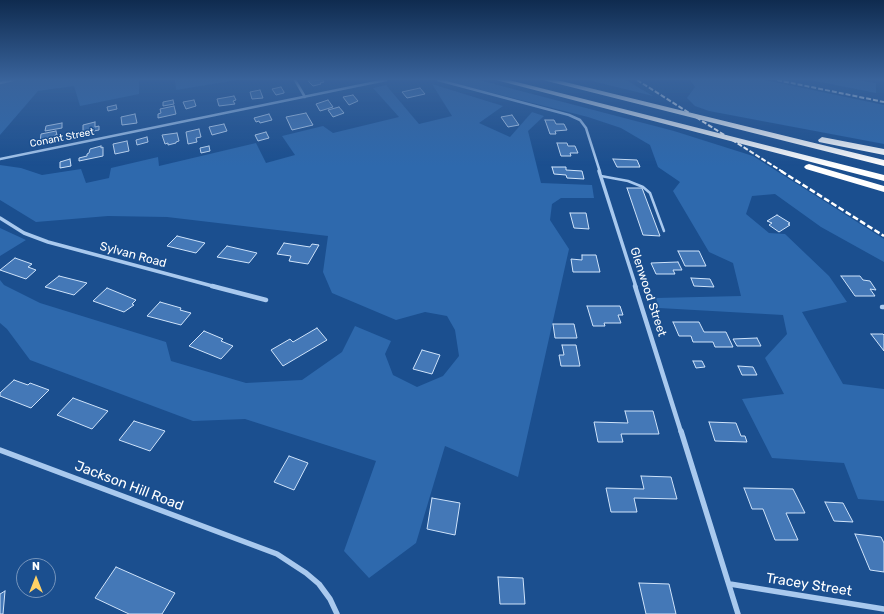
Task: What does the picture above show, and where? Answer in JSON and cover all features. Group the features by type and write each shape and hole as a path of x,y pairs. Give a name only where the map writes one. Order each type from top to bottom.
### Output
{"highway":[{"path":"609,109 884,178"},
{"path":"663,109 884,163"},
{"path":"626,113 884,189"},
{"path":"712,120 884,152"}],"street":[{"name":"Conant Street","path":"0,159 248,109"},
{"name":"Glenwood Street","path":"545,109 569,115 580,120 586,128 730,584 738,614"},
{"name":"Sylvan Road","path":"0,218 24,233 48,242 266,300"},
{"name":"Jackson Hill Road","path":"0,450 277,554 306,573 323,589 330,599 337,614"},
{"name":"Tracey Street","path":"730,584 884,609"}],"lane":[{"path":"601,176 628,181 643,187 650,193 664,231"}],"shaded area":[{"path":"0,109 23,109 0,135"},
{"path":"392,109 406,109 419,124 452,116 447,109 499,109 479,123 510,137 532,112 544,116 528,131 541,183 592,185 594,198 561,198 552,204 550,220 569,249 518,477 445,446 416,543 369,578 344,551 376,461 245,419 193,421 30,360 7,329 0,323 0,280 4,285 40,303 166,342 171,361 246,383 302,380 342,352 355,326 391,341 385,354 393,375 417,387 443,376 459,356 455,330 447,316 425,312 396,320 332,293 323,272 328,236 167,217 108,216 36,222 0,200 0,165 21,168 42,175 81,169 86,183 109,178 111,168 158,157 159,166 256,143 266,163 295,155 282,136 323,126 333,133 399,117"},
{"path":"555,109 589,109 674,131 753,156 884,239 884,262 821,227 775,194 752,196 746,214 769,233 785,234 829,276 847,302 802,312 843,384 884,389 884,501 858,499 844,463 772,458 742,399 784,394 765,358 787,334 783,315 659,308 656,298 741,296 733,263 709,252 673,191 680,182 658,167 650,145 621,128 588,117"},
{"path":"702,109 884,109 884,144"},
{"path":"0,228 26,240 0,256"}],"building":[{"path":"107,109 117,109 108,111"},
{"path":"160,109 175,109 176,114 158,118 158,114 161,113"},
{"path":"319,109 328,109 320,111"},
{"path":"340,109 344,113 333,117 328,110"},
{"path":"306,113 313,125 292,130 286,117"},
{"path":"135,114 137,123 122,125 121,117"},
{"path":"269,114 272,120 260,123 259,121 256,122 254,118"},
{"path":"512,115 519,125 508,127 501,117"},
{"path":"545,120 554,120 556,124 564,124 567,130 555,131 556,134 550,134"},
{"path":"95,122 95,127 99,126 99,130 83,133 83,125"},
{"path":"62,123 62,128 45,131 46,126"},
{"path":"224,124 227,131 212,135 209,127"},
{"path":"199,129 201,137 196,138 197,142 188,144 186,132"},
{"path":"56,131 57,135 55,135 55,139 40,142 41,134"},
{"path":"266,132 269,138 258,141 255,135"},
{"path":"177,133 179,141 168,145 168,143 165,144 162,135"},
{"path":"147,137 148,142 137,145 136,140"},
{"path":"127,141 129,151 115,154 113,144"},
{"path":"557,143 567,143 568,146 575,146 578,153 570,153 571,156 561,156"},
{"path":"101,146 101,148 103,147 103,156 79,161 79,158 87,156 90,149"},
{"path":"209,146 210,151 201,153 200,148"},
{"path":"70,159 71,166 60,168 60,162"},
{"path":"613,159 637,160 640,167 617,167"},
{"path":"552,167 566,167 566,170 582,171 584,179 567,178 566,175 554,174"},
{"path":"627,188 642,188 660,236 643,235"},
{"path":"570,213 586,213 589,229 574,228"},
{"path":"777,215 790,223 788,224 790,225 779,232 769,225 772,223 767,221"},
{"path":"177,236 205,243 196,253 167,246"},
{"path":"284,243 310,247 312,244 319,245 308,264 289,261 291,256 277,254"},
{"path":"227,246 257,253 249,263 217,257"},
{"path":"678,251 699,251 706,266 685,266"},
{"path":"582,255 596,255 600,272 573,272 571,259 582,260"},
{"path":"15,258 32,264 28,267 36,270 26,279 0,270"},
{"path":"678,262 682,270 673,270 675,274 656,274 651,263"},
{"path":"59,276 87,283 74,295 45,287"},
{"path":"841,276 860,276 863,280 870,281 876,290 870,289 875,296 855,296"},
{"path":"691,278 710,279 714,287 694,286"},
{"path":"107,288 136,300 132,304 134,305 124,312 93,301"},
{"path":"160,302 181,308 180,310 191,313 181,325 147,316"},
{"path":"587,306 620,306 623,315 618,315 621,323 604,323 605,326 593,326"},
{"path":"673,322 699,322 704,332 726,332 733,347 715,347 713,342 693,342 691,336 679,336"},
{"path":"553,324 574,324 577,338 555,338"},
{"path":"317,328 327,340 283,366 271,350 290,339 293,342"},
{"path":"204,331 223,339 221,341 233,346 221,359 189,346"},
{"path":"871,334 884,335 884,351"},
{"path":"757,338 761,346 737,346 733,339"},
{"path":"562,345 576,345 580,366 561,366 559,355 564,355"},
{"path":"422,350 440,355 432,374 413,369"},
{"path":"693,361 702,361 705,367 696,368"},
{"path":"738,366 753,367 757,375 742,375"},
{"path":"14,380 28,385 30,383 49,390 31,408 0,396 0,393"},
{"path":"73,398 108,411 92,429 57,415"},
{"path":"625,411 653,411 659,434 621,434 623,442 598,442 594,422 628,423"},
{"path":"134,421 165,431 150,451 119,440"},
{"path":"709,422 736,423 741,436 745,436 747,442 715,441"},
{"path":"289,456 308,463 294,490 274,482"},
{"path":"641,476 671,477 677,499 634,498 637,512 611,512 606,488 644,489"},
{"path":"744,488 793,489 805,513 786,513 798,540 775,540 763,509 752,509"},
{"path":"432,498 460,503 455,535 427,529"},
{"path":"825,502 843,503 853,522 834,521"},
{"path":"855,534 881,537 884,543 884,572 870,570"},
{"path":"116,567 175,593 162,614 129,614 95,598"},
{"path":"498,577 523,578 525,604 500,604"},
{"path":"639,583 669,584 676,614 646,614"},
{"path":"5,591 3,614 0,614 0,594"}],"railway":[{"path":"682,109 783,172"},
{"path":"781,171 884,236"}]}
